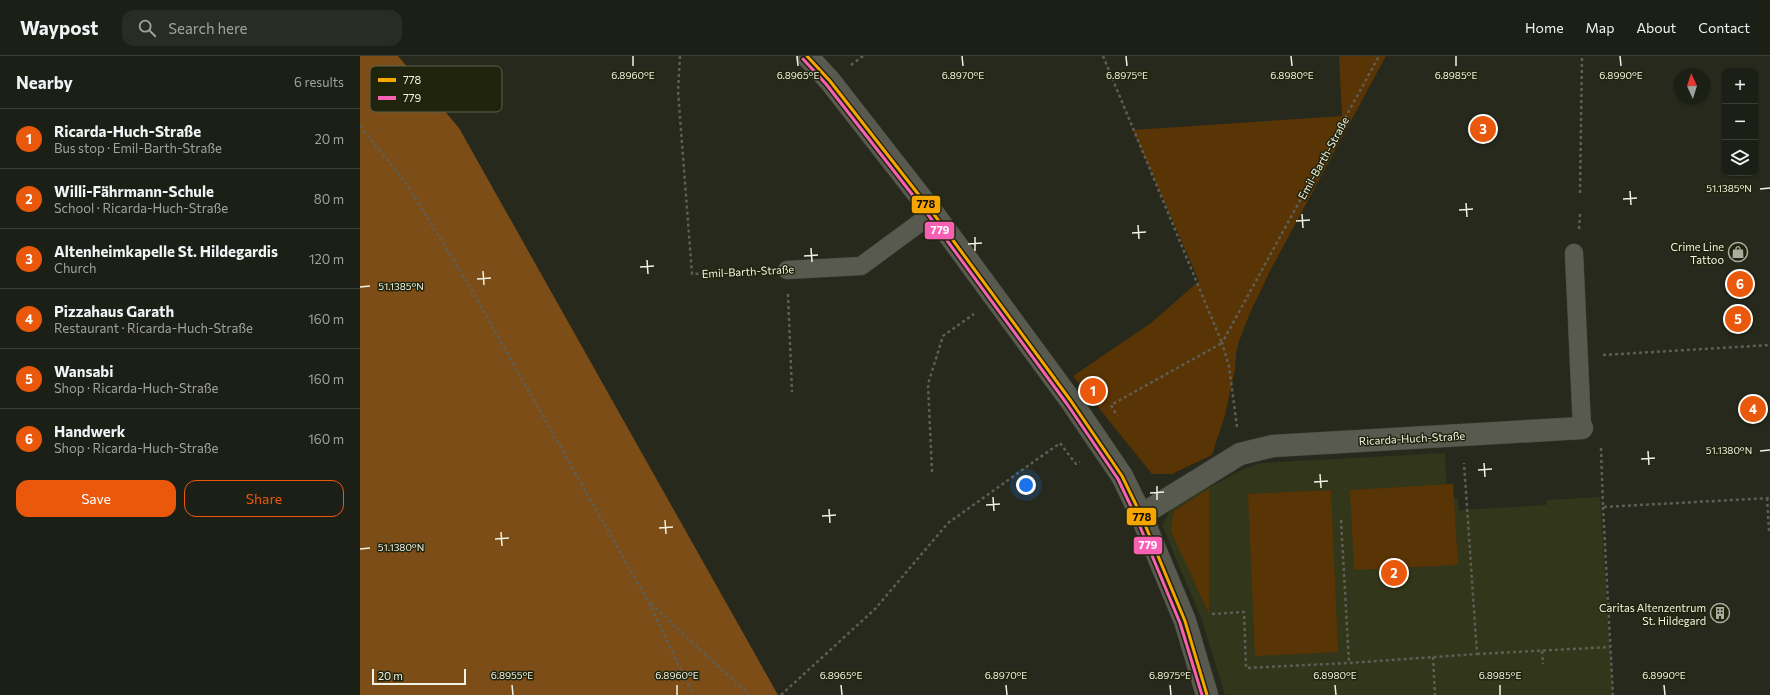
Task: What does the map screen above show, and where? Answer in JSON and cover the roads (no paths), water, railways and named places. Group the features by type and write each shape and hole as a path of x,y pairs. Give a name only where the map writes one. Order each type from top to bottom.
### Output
{"street":[{"path":"807,56 830,81 933,213 1100,443 1122,476 1141,515 1185,621 1207,695"},
{"name":"Ricarda-Huch-Straße","path":"1141,515 1240,454 1273,446 1582,428"}],"lane":[{"name":"Emil-Barth-Straße","path":"787,270 861,266 933,213"},
{"path":"1574,253 1582,428"}],"place":[{"name":"Altenheimkapelle St. Hildegardis","path":"1483,129"},
{"name":"Crime Line Tattoo","path":"1738,252"},
{"name":"Handwerk","path":"1740,284"},
{"name":"Wansabi","path":"1738,319"},
{"name":"Ricarda-Huch-Straße","path":"1093,391"},
{"name":"Pizzahaus Garath","path":"1753,409"},
{"name":"Willi-Fährmann-Schule","path":"1394,573"},
{"name":"Caritas Altenzentrum St. Hildegard","path":"1720,613"}]}
